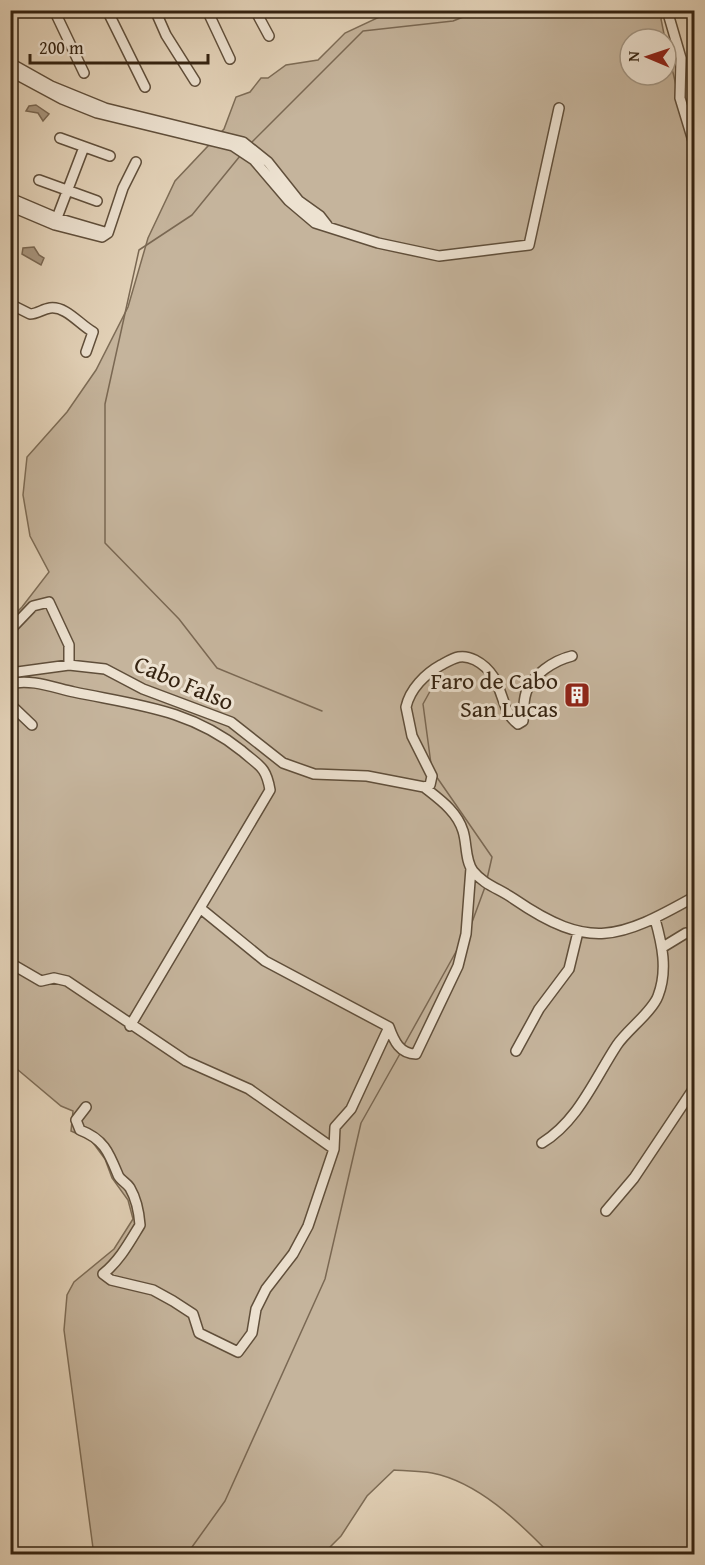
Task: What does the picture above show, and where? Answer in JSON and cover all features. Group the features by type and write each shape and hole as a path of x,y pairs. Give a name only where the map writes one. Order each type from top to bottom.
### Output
{"street":[{"path":"54,10 84,73"},
{"path":"107,10 145,87"},
{"path":"155,10 166,35 195,81"},
{"path":"207,10 230,58"},
{"path":"255,10 269,36"},
{"path":"667,10 681,58 680,98 694,144"},
{"path":"10,63 51,86 105,108 234,142 257,157 299,201 320,216 327,225 378,243 439,256 529,245 559,108"},
{"path":"10,71 62,99 97,113 234,142"},
{"path":"60,138 110,156"},
{"path":"56,222 84,147"},
{"path":"10,206 56,222 108,233 123,188 136,162"},
{"path":"39,180 66,192 97,201"},
{"path":"10,198 56,222"},
{"path":"10,304 30,314 47,309 61,309 66,312 77,323 93,332 86,352"},
{"path":"10,630 33,606 49,602 61,623 69,645 69,665"},
{"path":"424,787 430,785 432,776 412,736 406,708 417,686 429,672 456,657 468,657 479,662 495,676 501,697 518,724 523,721 526,692 534,678 562,659 572,656"},
{"name":"Cabo Falso","path":"10,673 69,665 105,669 143,689 206,710 231,722 283,763 314,774 367,776 424,787 448,806 463,829 471,868 466,934 458,966 416,1054 407,1054 402,1050 395,1042 389,1027"},
{"path":"10,684 17,682 49,686 181,715 229,741 267,772 270,790 130,1026"},
{"path":"10,704 32,725"},
{"path":"471,868 484,882 506,893 544,919 578,932 620,933 655,919 694,897"},
{"path":"470,890 473,885 484,882"},
{"path":"86,1107 76,1120 80,1130 95,1135 114,1160 118,1177 129,1187 138,1207 140,1225 124,1248 119,1260 103,1274 111,1280 153,1290 193,1314 199,1333 238,1352 252,1333 255,1309 266,1288 293,1254 308,1226 333,1149 335,1127 351,1109 389,1027 265,961 200,908"},
{"path":"542,1143 557,1134 578,1109 618,1044 658,997 664,967 663,947 655,919"},
{"path":"516,1051 539,1009 569,969 578,932"},
{"path":"663,947 686,933"},
{"path":"10,963 41,981 54,978 67,981 130,1026 166,1046 186,1061 249,1089 333,1149"},
{"path":"606,1211 634,1178 694,1088"}],"shaded area":[{"path":"392,11 667,11 661,19 663,27 618,27 618,87 676,87 694,164 694,1554 550,1554 497,1505 465,1485 432,1473 394,1470 367,1496 341,1536 323,1554 90,1554 93,1548 64,1330 67,1295 74,1282 114,1249 133,1219 128,1200 112,1178 105,1159 91,1140 71,1131 73,1111 61,1106 11,1064 11,618 49,572 30,536 23,495 27,457 67,412 96,370 128,307 148,238 175,181 224,129 236,97 250,92 261,78 268,78 286,65 318,60 345,33"},
{"path":"36,105 49,114 43,121 38,113 26,111 29,106"},
{"path":"34,247 44,258 41,265 22,254 23,248"}],"waterway":[{"path":"252,142 363,31 453,21 481,10"},
{"path":"240,156 192,215 139,250 105,404 105,543 179,619 217,668 322,711"},
{"path":"431,764 423,704 434,684"},
{"path":"436,776 492,857 487,879"},
{"path":"471,925 485,887"},
{"path":"404,1045 457,950"},
{"path":"187,1554 225,1501 325,1279 361,1123 401,1052"}],"place":[{"name":"Faro de Cabo San Lucas","path":"577,695"}]}
